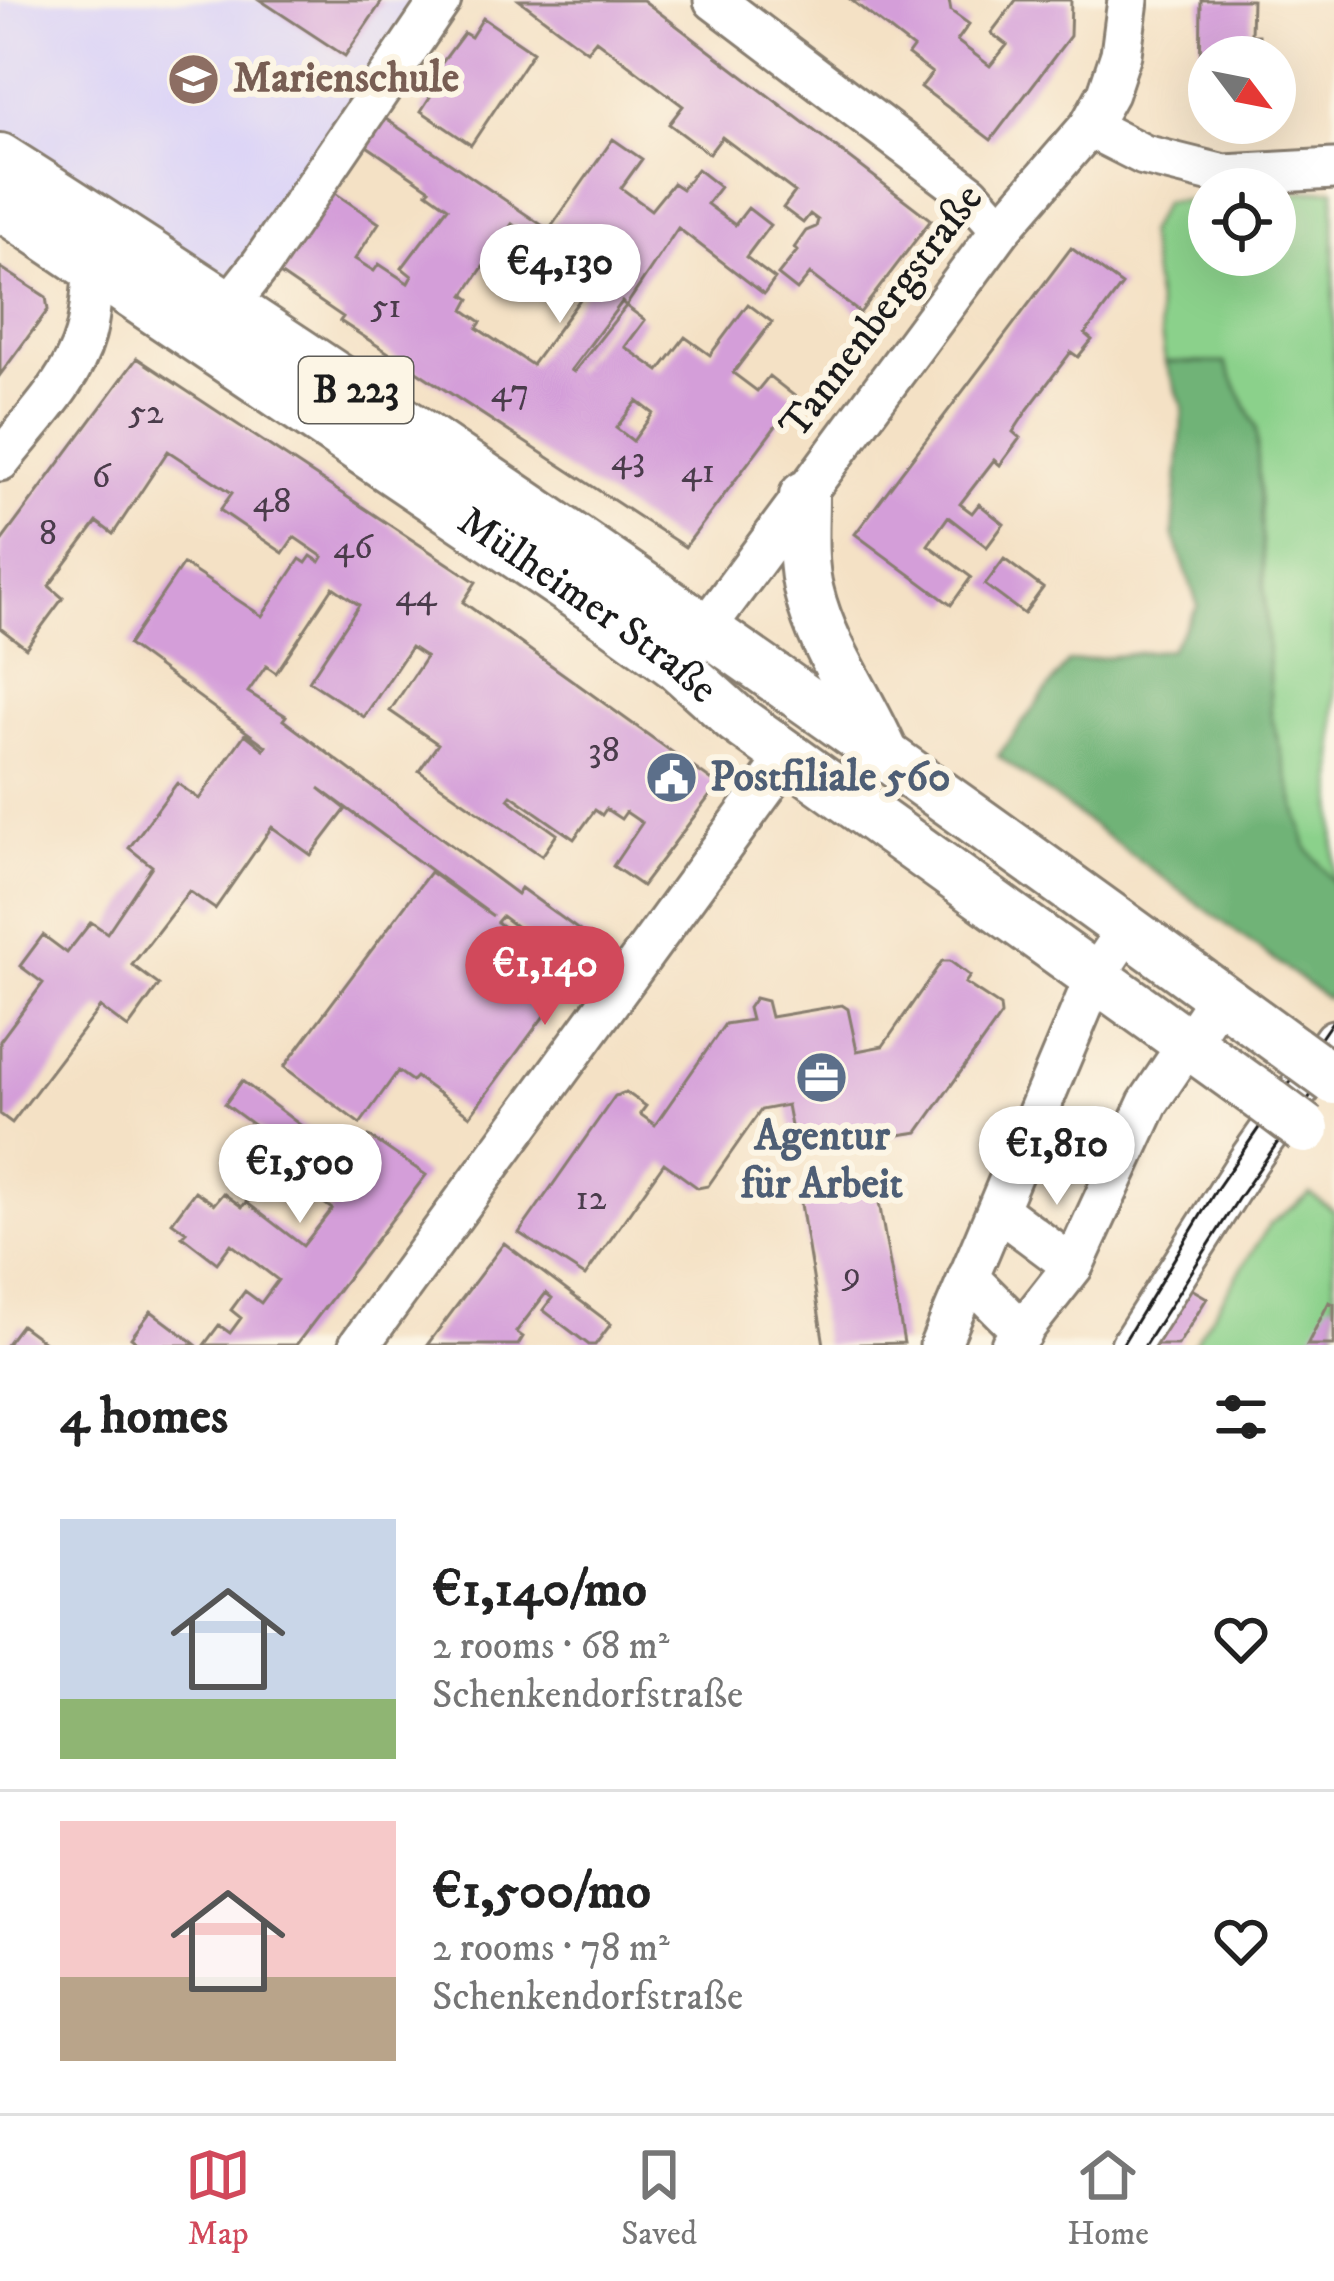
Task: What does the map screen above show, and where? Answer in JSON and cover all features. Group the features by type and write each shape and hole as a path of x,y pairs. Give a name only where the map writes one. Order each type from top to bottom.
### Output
{"main road":[{"name":"Mülheimer Straße","path":"0,158 229,305 708,628 1220,996 1314,1045 1334,1080"},
{"name":"Mülheimer Straße","path":"0,205 676,665 706,694 1319,1139"},
{"path":"789,755 884,753 830,648 810,596 804,496"}],"street":[{"path":"229,305 441,0"},
{"path":"714,0 970,194 1001,230"},
{"name":"Tannenbergstraße","path":"676,665 1001,230 1089,127 1108,93 1121,54 1128,0"},
{"path":"1089,127 1144,155 1224,175 1334,169"},
{"path":"0,461 77,353 86,332 94,269"},
{"path":"359,1345 789,755"},
{"path":"940,1345 1095,977 1127,929"},
{"path":"968,1276 1017,1339 1072,1266 1148,1103 1220,996"},
{"path":"1131,1345 1250,1160 1314,1045"},
{"path":"998,1210 1072,1266"}],"shaded area":[{"name":"Marienschule","path":"0,0 441,0 229,305 0,158"}],"green space":[{"path":"1334,189 1334,883 1307,848 1271,715 1256,427 1225,363 1165,362 1147,233 1164,202 1188,200 1188,276 1296,276 1296,192"},
{"path":"1165,362 1225,363 1256,427 1271,715 1307,848 1334,883 1334,989 1327,999 998,756 1068,662 1170,649 1198,606 1173,534 1183,407"},
{"path":"1310,1194 1334,1211 1334,1345 1193,1345 1270,1224"}],"building":[{"name":"Marienschule","path":"260,0 383,0 345,56"},
{"path":"519,0 643,0 931,220 860,313 810,274 797,290 778,275 818,220 810,214 803,223 783,208 795,192 722,137 709,154 669,124 683,106 596,40 587,51"},
{"path":"851,0 949,0 951,11 969,24 957,41 990,66 1007,45 991,33 1016,0 1071,0 1070,36 991,140 921,87 932,73 908,55 913,48"},
{"path":"1201,0 1252,0 1251,35 1259,36 1201,36"},
{"path":"483,18 533,52 471,145 421,111 433,92 428,88 441,64 464,33 471,37"},
{"path":"380,115 549,230 613,139 642,159 621,188 651,210 673,183 682,189 697,169 720,187 707,204 735,225 748,208 770,225 746,257 775,279 764,294 678,228 626,306 645,320 625,347 659,371 685,337 710,355 748,304 772,322 733,373 757,391 769,376 797,398 685,547 340,321 343,317 274,270 329,189 379,223 355,259 374,271 379,264 408,283 412,276 402,268 448,207 427,192 430,189 361,142","holes":["512,224 565,264 559,271 586,291 532,365 477,328 481,322 464,310 470,299 464,295","622,302 626,306 571,370","637,401 653,413 633,441 616,428"]},
{"path":"1071,248 1122,285 1085,334 1092,340 1078,357 1071,352 1028,409 1013,432 1020,438 1000,465 994,460 960,504 972,513 979,504 1004,524 987,547 948,517 928,545 971,577 951,605 855,534"},
{"path":"0,267 46,297 48,310 0,375"},
{"path":"137,358 476,582 463,602 718,785 642,886 613,866 642,823 626,812 621,819 606,809 602,815 595,810 574,839 511,795 508,799 557,834 542,856 419,771 438,744 390,711 426,657 411,647 364,717 309,681 359,605 333,587 276,673 266,666 248,692 286,716 283,720 517,894 521,888 598,944 577,972 502,916 497,922 572,978 470,1116 416,1077 412,1081 398,1071 360,1124 284,1067 430,872 493,916 319,788 346,809 311,855 272,827 215,909 189,891 132,965 159,985 128,1028 100,1007 12,1123 0,1114 0,1041 43,983 20,966 43,935 67,953 91,922 107,933 152,866 129,848 177,783 199,799 245,734 266,746 128,645 183,564 262,616 300,559 306,563 311,556 320,562 323,557 294,537 283,553 220,510 232,493 168,451 113,534 97,522 49,586 63,598 26,648 0,628 0,543"},
{"path":"1004,559 1043,588 1024,614 985,585"},
{"name":"Agentur für Arbeit","path":"942,961 950,961 970,976 965,983 1000,1006 1001,1015 918,1132 800,1150 795,1147 787,1105 761,1110 708,1186 698,1188 664,1163 585,1276 519,1233 615,1096 626,1092 646,1106 640,1114 655,1125 725,1024 751,1020 748,1008 755,998 767,1001 771,1017 842,1005 848,1009 857,1051 883,1046"},
{"path":"242,1081 349,1162 369,1136 426,1175 296,1345 204,1345 219,1325 230,1333 241,1318 231,1310 245,1291 261,1303 278,1280 231,1244 217,1263 182,1236 186,1232 172,1222 195,1191 214,1204 223,1193 242,1207 246,1202 303,1246 332,1209 295,1181 308,1165 225,1104"},
{"path":"869,1184 877,1191 904,1343 824,1345 801,1204 805,1195"},
{"path":"504,1243 611,1324 595,1345 543,1310 552,1298 546,1293 516,1332 523,1337 518,1345 427,1345"},
{"path":"1188,1287 1207,1298 1178,1345 1154,1345"},
{"path":"1329,1302 1334,1304 1334,1345 1307,1345"},
{"path":"151,1311 196,1345 140,1345 131,1338"},
{"path":"21,1325 48,1345 6,1345"}],"tram line":[{"path":"1122,1345 1216,1190 1334,1019"},
{"path":"1145,1345 1238,1199 1334,1062"}],"place":[{"name":"Marienschule","path":"194,79"},
{"name":"Postfiliale 560","path":"671,778"},
{"name":"Agentur für Arbeit","path":"822,1078"}]}
